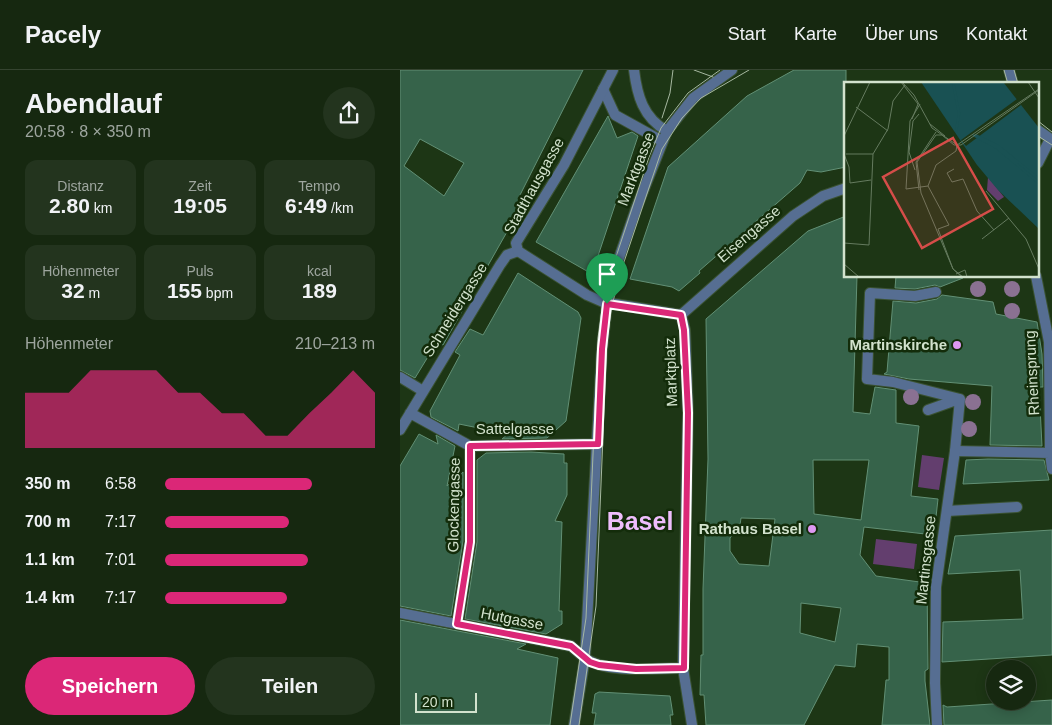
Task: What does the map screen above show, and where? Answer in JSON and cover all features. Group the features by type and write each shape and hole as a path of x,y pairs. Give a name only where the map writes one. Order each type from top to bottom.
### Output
{"street":[{"name":"Stadthausgasse","path":"607,304 587,296 518,251 516,243 564,165 613,70"},
{"path":"634,70 638,97 643,107 651,119 667,131"},
{"name":"Marktgasse","path":"607,304 618,261 667,131 693,98 732,70"},
{"path":"603,89 615,115 662,141"},
{"path":"1040,132 1051,140 1040,159"},
{"name":"Eisengasse","path":"681,315 792,216 823,196 844,189"},
{"name":"Schneidergasse","path":"400,430 500,265 507,255 518,251"},
{"name":"Rheinsprung","path":"1036,278 1049,342 1050,453 1052,469"},
{"path":"936,292 915,296 870,293 867,379 893,382 960,399"},
{"path":"574,725 585,658 602,349 607,304"},
{"name":"Marktplatz","path":"607,304 681,315 684,330 688,413 684,668 692,725"},
{"path":"400,378 423,391"},
{"path":"928,410 960,399"},
{"name":"Martinsgasse","path":"937,725 934,683 936,587 955,451 960,399"},
{"name":"Sattelgasse","path":"410,413 470,446 598,444"},
{"name":"Glockengasse","path":"457,624 470,542 470,446"},
{"path":"955,451 1050,453"},
{"path":"947,511 1017,507"},
{"name":"Hutgasse","path":"400,613 571,646 585,658"},
{"path":"585,658 599,665 626,668 684,668"}],"shaded area":[{"path":"922,455 944,458 939,490 918,487"},
{"path":"876,539 917,544 914,569 873,564"}],"building":[{"path":"400,70 583,70 519,197 525,200 443,345 437,342 415,378 400,370","holes":["420,139 464,163 444,196 404,166"]},
{"path":"794,70 846,70 846,82 844,82 844,167 821,172 807,170 800,183 699,271 700,273 679,291 672,287 630,279 668,167 747,96"},
{"path":"608,116 617,138 632,132 638,136 592,274 536,242"},
{"path":"844,217 844,278 857,278 853,412 870,414 875,387 896,390 896,423 919,426 911,496 938,499 934,535 864,527 860,555 876,576 927,583 928,669 925,671 925,681 930,725 882,725 886,680 889,680 889,647 857,644 855,667 835,665 804,725 706,725 704,695 700,695 701,655 703,655 703,589 708,459 706,319 808,231","holes":["813,460 869,460 861,520 814,514","741,518 775,519 769,566 739,564 730,551 730,538 740,525","801,603 841,608 835,642 800,633"]},
{"path":"518,273 578,312 581,318 566,421 547,438 502,439 508,434 459,424 458,431 431,417 430,411 460,355 455,352 470,329 483,335"},
{"path":"896,278 963,278 940,287 935,285 915,289 895,288"},
{"name":"Martinskirche","path":"942,295 993,302 996,314 1037,322 1042,354 1043,387 1039,387 1042,446 990,445 992,386 909,379 884,374 887,372 893,301 916,303 937,299"},
{"path":"419,434 438,444 436,435 455,446 447,486 463,472 463,541 451,616 400,606 400,466"},
{"path":"531,452 564,454 564,463 567,463 567,495 555,521 562,522 559,611 562,611 562,624 546,634 465,619 477,542 477,460 486,453"},
{"path":"966,460 1044,460 1049,480 963,484"},
{"path":"1052,530 1052,655 942,662 943,622 1023,619 1020,570 948,574 955,536"},
{"path":"400,620 526,644 517,649 558,658 550,725 400,725"},
{"path":"599,692 670,696 673,715 670,715 671,725 594,725 596,713 592,713 595,694"},
{"path":"1052,700 1052,725 944,725 943,705 947,707 986,704 986,710 1036,710 1036,701"}],"tram line":[{"path":"662,118 670,93 673,70"},
{"path":"694,70 713,77"},
{"path":"570,725 586,618 598,338 603,302 649,157 661,128 688,93 720,70"},
{"path":"579,725 596,606 607,339 612,305 623,265 662,149 682,118 701,98 749,70"},
{"path":"1004,70 1007,82"},
{"path":"1014,70 1017,82"},
{"path":"1040,123 1052,132"},
{"path":"1040,137 1052,145"}],"place":[{"name":"Martinskirche","path":"957,345"},
{"name":"Rathaus Basel","path":"812,529"}],"district":[{"name":"Basel","path":"640,521"}],"route":[{"path":"607,304 681,315 684,330 688,413 684,668 636,669 599,665 590,662 576,648 571,646 457,624 470,542 470,446 598,444 602,349 607,304"}]}
